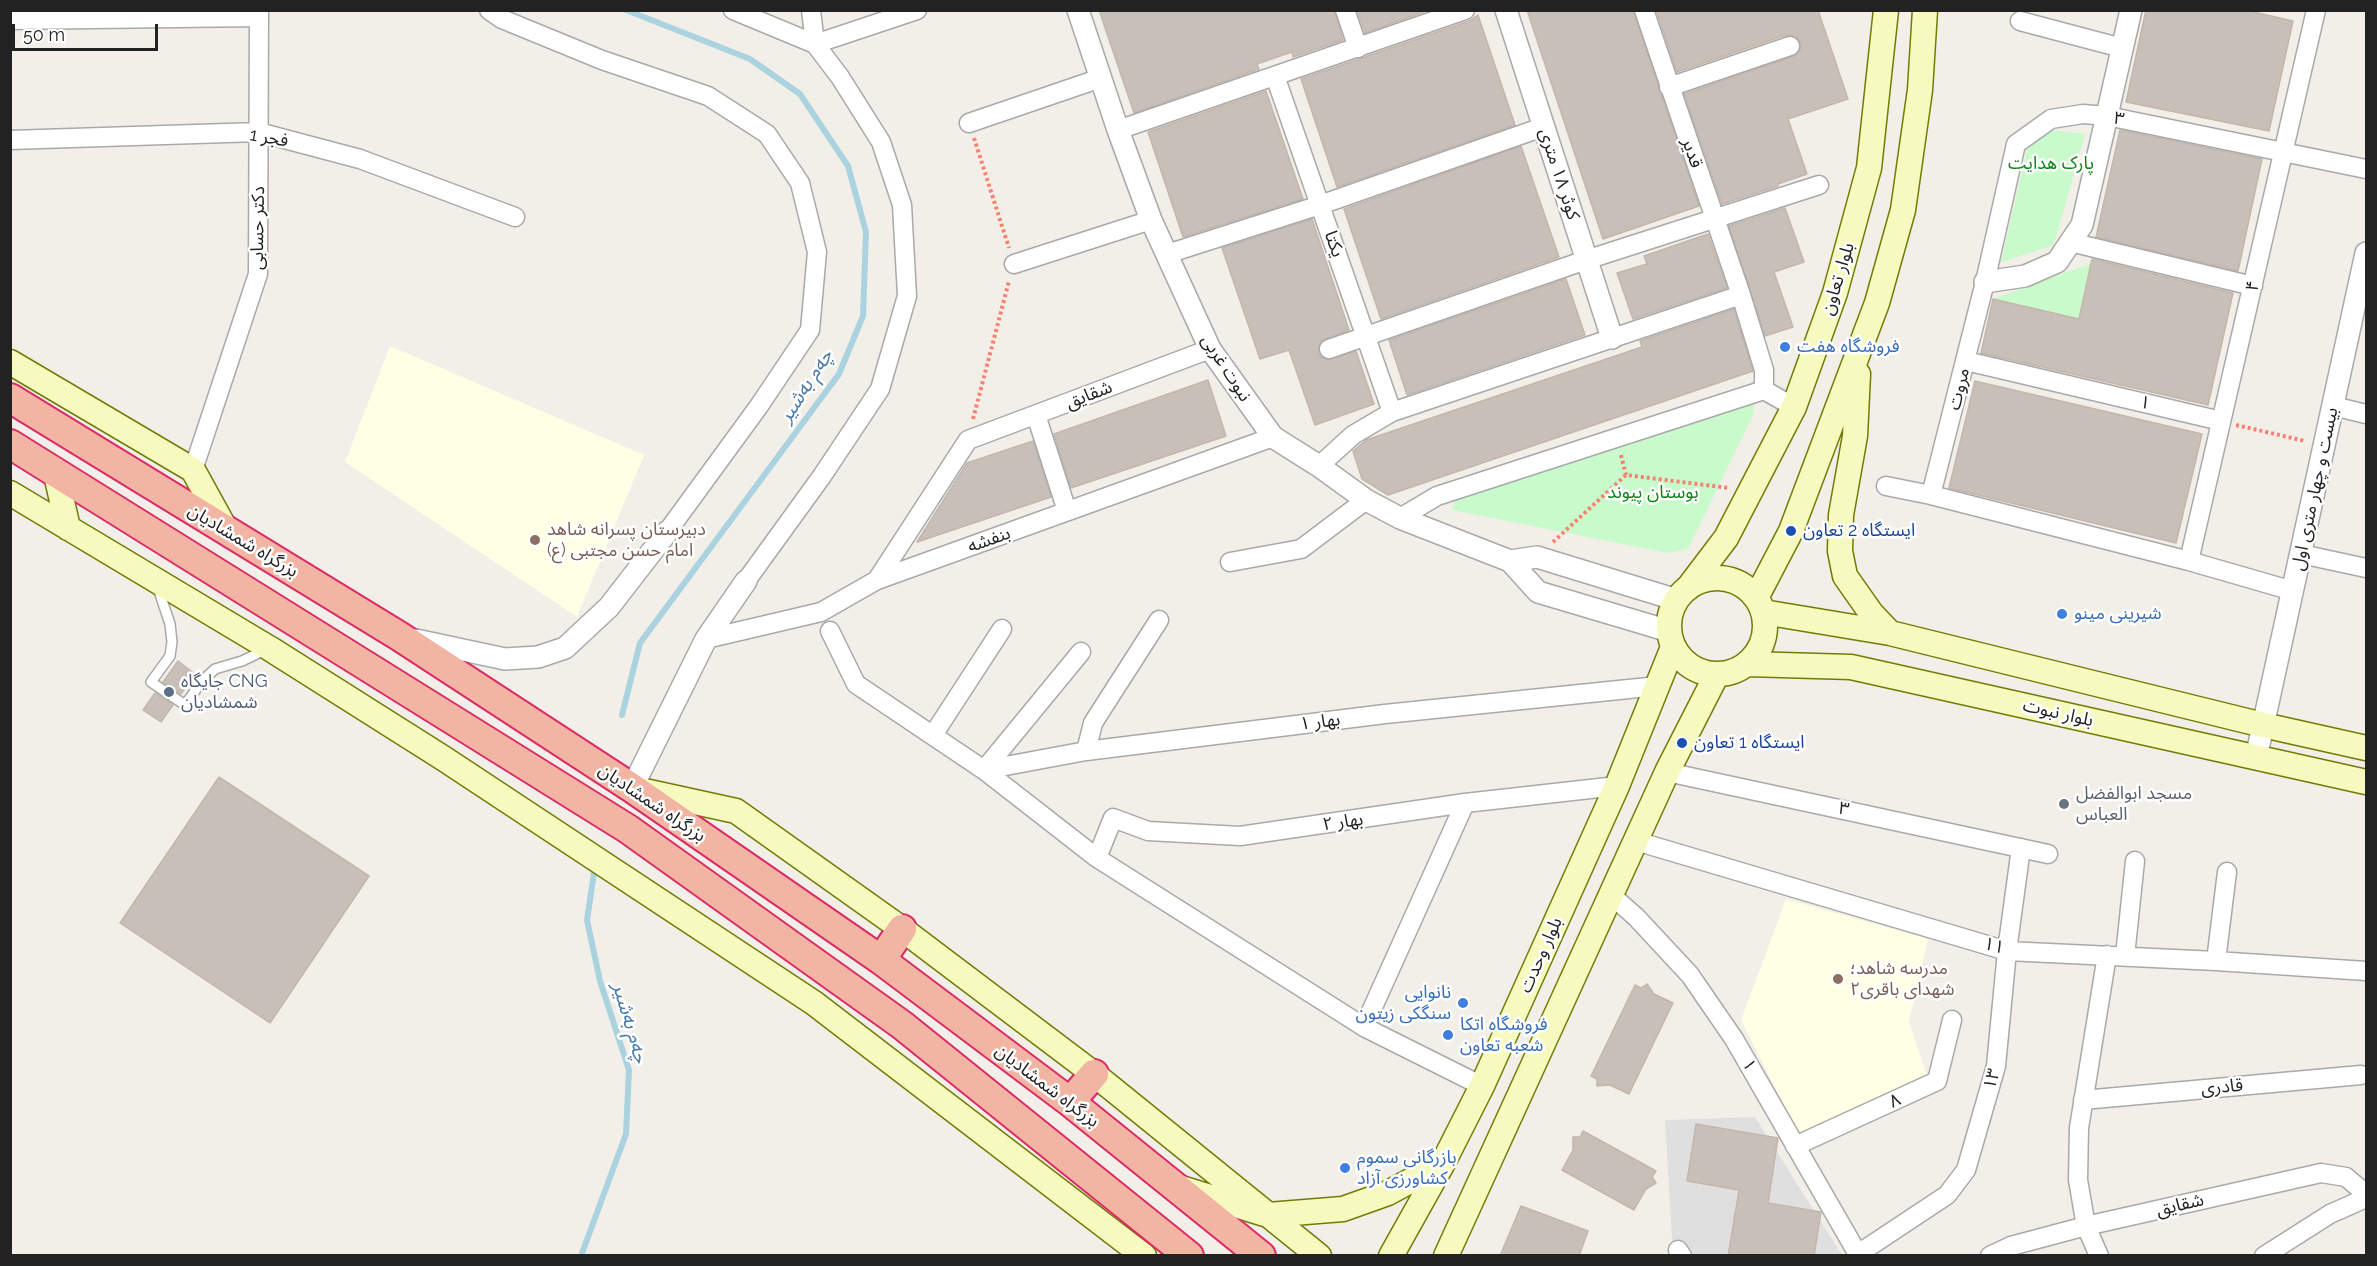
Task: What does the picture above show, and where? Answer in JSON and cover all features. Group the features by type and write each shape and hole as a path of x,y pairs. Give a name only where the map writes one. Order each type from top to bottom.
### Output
{"highway":[{"name":"بزرگراه شمشادیان","path":"10,398 399,636 632,788 881,960 1070,1102 1261,1256"},
{"name":"بزرگراه شمشادیان","path":"10,444 628,829 902,1025 1189,1256"},
{"path":"881,960 902,929"},
{"path":"1070,1102 1094,1074"}],"main road":[{"name":"بلوار تعاون","path":"1682,594 1726,538 1794,407 1835,294 1869,168 1886,10"},
{"path":"1759,605 1791,531 1877,303 1903,210 1920,90 1926,10"},
{"path":"1859,354 1855,436 1841,515 1840,551 1845,576 1864,605 1890,633"},
{"path":"10,362 193,470 226,530"},
{"path":"55,471 68,528"},
{"path":"10,493 269,648 443,758 814,1003 1144,1256"},
{"path":"1716,578 1731,580 1745,587 1759,605 1765,623 1761,646 1747,664 1733,671 1717,674 1691,667 1681,658 1671,639 1670,615 1682,594 1701,581 1716,578"},
{"name":"بلوار نبوت","path":"1759,605 1890,633 2263,725 2367,748"},
{"name":"بلوار وحدت","path":"1391,1256 1443,1163 1482,1086 1617,786 1658,686 1671,639"},
{"name":"بلوار نبوت","path":"1747,664 1851,667 2367,782"},
{"path":"1446,1256 1667,771 1717,674"},
{"path":"632,788 736,811 902,929 1094,1074 1319,1256"},
{"path":"1177,1187 1268,1215 1343,1209 1388,1193 1443,1163"}],"street":[{"path":"399,636 505,659 538,657 565,648 609,606 668,532 759,406 810,330 817,252 800,183 768,134 708,96 602,60 502,19 489,10"},
{"path":"632,788 705,639 822,476 880,389 907,296 902,205 881,142 840,77 815,44 733,10"},
{"path":"811,10 815,44"},
{"path":"815,44 917,10"},
{"name":"نبوت غربی","path":"1078,10 1151,220 1210,349 1273,437 1366,500 1400,518 1510,561 1538,591 1671,639"},
{"path":"1345,10 1358,48"},
{"path":"1118,130 1465,10"},
{"name":"کوثر ۱۸ متری","path":"1506,10 1612,338"},
{"name":"قدیر","path":"1644,10 1741,296 1764,370 1764,390"},
{"path":"1985,282 2025,276 2057,262 2082,225 2131,10"},
{"name":"۴","path":"2189,561 2316,10"},
{"path":"10,20 259,14"},
{"name":"دکتر حسابی","path":"193,470 258,274 259,14"},
{"path":"2020,21 2122,48"},
{"path":"1669,87 1790,46"},
{"name":"یکتا","path":"1275,76 1392,412"},
{"path":"969,123 1101,78"},
{"name":"۳","path":"1985,282 2016,144 2051,119 2083,114 2107,116 2367,169"},
{"path":"1167,254 1320,205 1543,127"},
{"name":"فجر 1","path":"10,140 258,132 360,159 515,217"},
{"path":"1329,349 1586,260 1819,185"},
{"path":"1014,264 1151,220"},
{"path":"2070,242 2253,286"},
{"name":"بیست و چهار متری اول","path":"2256,758 2367,254"},
{"name":"مروت","path":"1931,495 1985,282"},
{"path":"1319,466 1353,435 1392,412 1741,296"},
{"name":"شقایق","path":"968,440 1210,349"},
{"name":"۱","path":"1966,361 2221,421"},
{"path":"1400,518 1437,496 1764,390 1794,407"},
{"path":"2333,406 2367,414"},
{"path":"1036,415 1067,511"},
{"name":"بنفشه","path":"705,639 821,612 877,580 1273,437"},
{"path":"877,580 968,440"},
{"path":"1886,486 1931,495 2189,561 2293,591"},
{"path":"1230,562 1301,549 1366,500"},
{"path":"2301,554 2367,568"},
{"path":"1510,561 1537,556 1682,594"},
{"path":"1086,751 1093,723 1159,620"},
{"path":"933,735 1002,629"},
{"path":"830,631 856,684 984,770 1097,858 1364,1027 1482,1086"},
{"path":"984,770 1081,652"},
{"name":"بهار ۱","path":"984,770 1086,751 1385,714 1658,686"},
{"name":"۳","path":"1667,771 2048,854"},
{"name":"بهار ۲","path":"1097,858 1113,818 1148,831 1240,836 1465,803 1617,786"},
{"path":"1364,1027 1465,803"},
{"name":"۱۱","path":"1635,841 2007,951 2116,955 2367,971"},
{"name":"۱۳","path":"1859,1255 1947,1195 1966,1170 1996,1066 2020,848"},
{"path":"2099,1256 2086,1226 2078,1180 2079,1128 2083,1100 2135,861"},
{"path":"2216,961 2228,872"},
{"name":"۱","path":"1611,895 1636,916 1690,975 1734,1038 1859,1255"},
{"name":"۸","path":"1795,1146 1937,1081 1952,1020"},
{"name":"قادری","path":"2083,1100 2361,1075"},
{"name":"شقایق","path":"1990,1256 2011,1246 2086,1226 2321,1173 2346,1177 2367,1196"},
{"path":"2265,1256 2330,1214 2367,1196"}],"lane":[{"path":"156,580 170,624 172,642 170,656 151,682 185,705 202,681 215,669 242,661 269,648"}],"path":[{"path":"968,440 1014,264 969,123"},
{"path":"2221,421 2325,445"},
{"path":"1537,556 1626,475 1751,490"}],"shaded area":[{"name":"دبیرستان پسرانه شاهد امام حسن مجتبی (ع)","path":"390,346 644,455 577,617 345,462"},
{"name":"مدرسه شاهد؛ شهدای باقری۲","path":"1786,899 1928,939 1909,1022 1927,1076 1799,1135 1741,1020"},
{"path":"1755,1117 1842,1255 1673,1255 1665,1120"}],"green space":[{"name":"پارک‌ هدایت","path":"2050,130 2085,134 2054,245 2001,262 2027,150"},
{"path":"2092,263 2079,319 1993,299"},
{"name":"بوستان پیوند","path":"1754,401 1753,415 1688,549 1668,553 1452,510 1455,499"}],"building":[{"path":"1099,10 1334,10 1343,40 1293,57 1292,52 1257,64 1259,69 1134,113"},
{"path":"1357,10 1429,10 1365,33"},
{"path":"1527,10 1633,10 1699,206 1603,239"},
{"path":"1656,10 1818,10 1848,99 1788,119 1807,174 1722,204 1684,94 1794,56 1801,49 1798,38 1786,35 1677,72"},
{"path":"2146,10 2245,10 2293,21 2269,131 2126,102"},
{"path":"1478,15 1515,125 1337,187 1301,79 1469,21"},
{"path":"1266,91 1303,199 1183,237 1148,132"},
{"path":"2120,130 2262,159 2238,271 2096,237"},
{"path":"1521,146 1559,257 1381,319 1344,209"},
{"path":"1785,208 1804,262 1774,272 1793,327 1765,336 1729,226"},
{"path":"1312,219 1349,330 1321,341 1318,352 1327,360 1356,351 1374,404 1315,425 1289,350 1260,359 1222,248"},
{"path":"1708,234 1727,288 1633,319 1617,273 1647,264 1644,256"},
{"path":"2092,259 2233,293 2208,405 1981,353 1993,299 2079,319"},
{"path":"1566,279 1585,335 1407,395 1389,340"},
{"path":"1734,309 1753,371 1388,495 1362,479 1353,451 1366,440 1642,347 1640,341"},
{"path":"1208,380 1226,436 1071,488 1054,434"},
{"path":"1975,381 2202,434 2176,543 1949,488"},
{"path":"1033,441 1051,497 917,542 967,463"},
{"path":"178,661 195,674 181,694 163,682"},
{"path":"155,693 173,705 161,722 143,710"},
{"path":"219,777 369,876 270,1023 120,923"},
{"path":"1647,984 1654,994 1673,1003 1629,1094 1610,1085 1597,1086 1597,1079 1591,1076 1635,985 1641,988"},
{"path":"1696,1124 1778,1138 1768,1203 1821,1212 1814,1256 1728,1256 1739,1190 1687,1181"},
{"path":"1583,1131 1656,1171 1652,1177 1656,1183 1646,1189 1634,1210 1562,1170 1573,1150 1573,1137 1580,1137"},
{"path":"1521,1206 1588,1231 1579,1256 1500,1256"}],"waterway":[{"name":"چەم بەشیر","path":"622,715 640,643 839,374 863,316 866,232 848,166 800,94 750,59 626,10"},
{"name":"چەم بەشیر","path":"581,1256 626,1134 629,1070 600,981 587,920 595,866"}],"place":[{"name":"فروشگاه هفت","path":"1785,347"},
{"name":"ایستگاه 2 تعاون","path":"1791,531"},
{"name":"دبیرستان پسرانه شاهد امام حسن مجتبی (ع)","path":"535,540"},
{"name":"شیرینی مینو","path":"2062,614"},
{"name":"جایگاه CNG شمشادیان","path":"169,692"},
{"name":"ایستگاه 1 تعاون","path":"1682,743"},
{"name":"مسجد ابوالفضل العباس","path":"2064,804"},
{"name":"مدرسه شاهد؛ شهدای باقری۲","path":"1838,979"},
{"name":"نانوایی سنگکی زیتون","path":"1463,1003"},
{"name":"فروشگاه اتکا شعبه تعاون","path":"1448,1035"},
{"name":"بازرگانی سموم کشاورزی آزاد","path":"1345,1168"}]}
